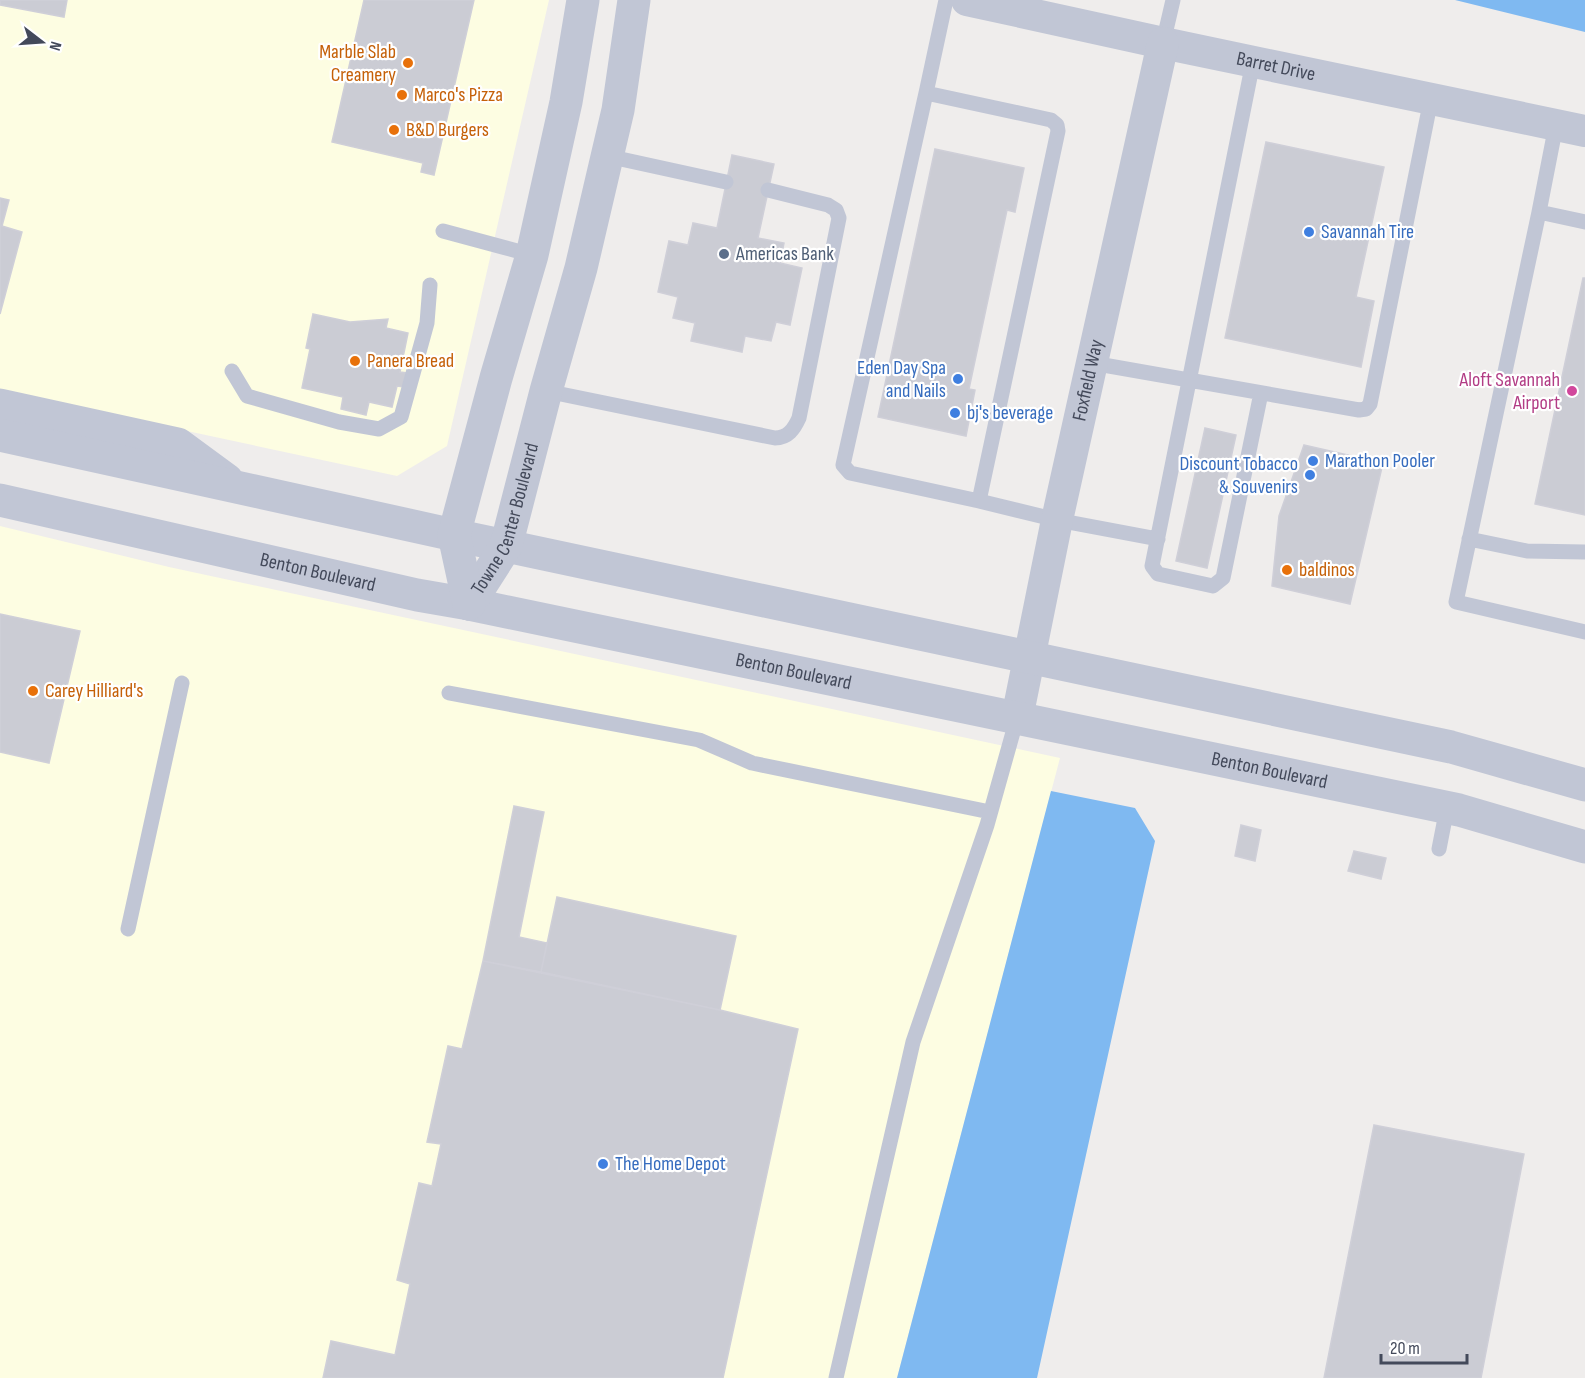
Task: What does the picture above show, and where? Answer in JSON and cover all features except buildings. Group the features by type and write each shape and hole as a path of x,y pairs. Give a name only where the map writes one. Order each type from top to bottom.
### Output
{"street":[{"name":"Towne Center Boulevard","path":"469,604 454,535 532,255 566,102 583,0"},
{"name":"Towne Center Boulevard","path":"469,604 506,546 581,267 618,110 634,0"},
{"name":"Barret Drive","path":"967,0 1571,128"},
{"name":"Foxfield Way","path":"1017,718 1057,520 1162,43"},
{"path":"532,255 581,267"},
{"path":"496,378 546,391"},
{"path":"0,405 178,444 236,487"},
{"path":"0,435 454,535 1451,747 1585,785"},
{"name":"Benton Boulevard","path":"0,500 417,595 1447,808 1585,847"}],"lane":[{"path":"946,0 843,465 850,473 1057,520 1158,539"},
{"path":"1162,43 1173,0"},
{"path":"1253,62 1152,566 1158,574 1213,586 1223,578 1262,393"},
{"path":"926,93 1051,120 1057,125 1058,131 979,501"},
{"path":"1092,363 1359,410 1365,409 1370,404 1431,99"},
{"path":"1571,128 1539,212 1456,602 1585,632"},
{"path":"607,156 726,182"},
{"path":"546,391 775,438 782,438 789,434 799,418 839,218 836,210 828,205 768,190"},
{"path":"1539,212 1585,222"},
{"path":"443,231 532,255"},
{"path":"232,371 247,396 339,422 379,429 401,417 427,323 430,285"},
{"path":"1469,539 1527,551 1585,552"},
{"path":"128,929 182,683"},
{"path":"449,693 699,740 752,763 990,812"},
{"path":"836,1378 913,1041 990,812 1017,718"},
{"path":"1439,849 1447,808"}],"shaded area":[{"path":"0,0 549,0 447,446 397,476 0,391"},
{"path":"0,526 169,567 1060,758 897,1378 0,1378"}],"water":[{"path":"1455,0 1585,0 1585,32"},
{"path":"1051,791 1135,808 1155,841 1037,1378 897,1378"}],"place":[{"name":"Marble Slab Creamery","path":"408,63"},
{"name":"Marco's Pizza","path":"402,95"},
{"name":"B&D Burgers","path":"394,130"},
{"name":"Savannah Tire","path":"1309,232"},
{"name":"Americas Bank","path":"724,254"},
{"name":"Panera Bread","path":"355,361"},
{"name":"Eden Day Spa and Nails","path":"958,379"},
{"name":"Aloft Savannah Airport","path":"1572,391"},
{"name":"bj's beverage","path":"955,413"},
{"name":"Marathon Pooler","path":"1313,461"},
{"name":"Discount Tobacco & Souvenirs","path":"1310,475"},
{"name":"baldinos","path":"1287,570"},
{"name":"Carey Hilliard's","path":"33,691"},
{"name":"The Home Depot","path":"603,1164"}]}
